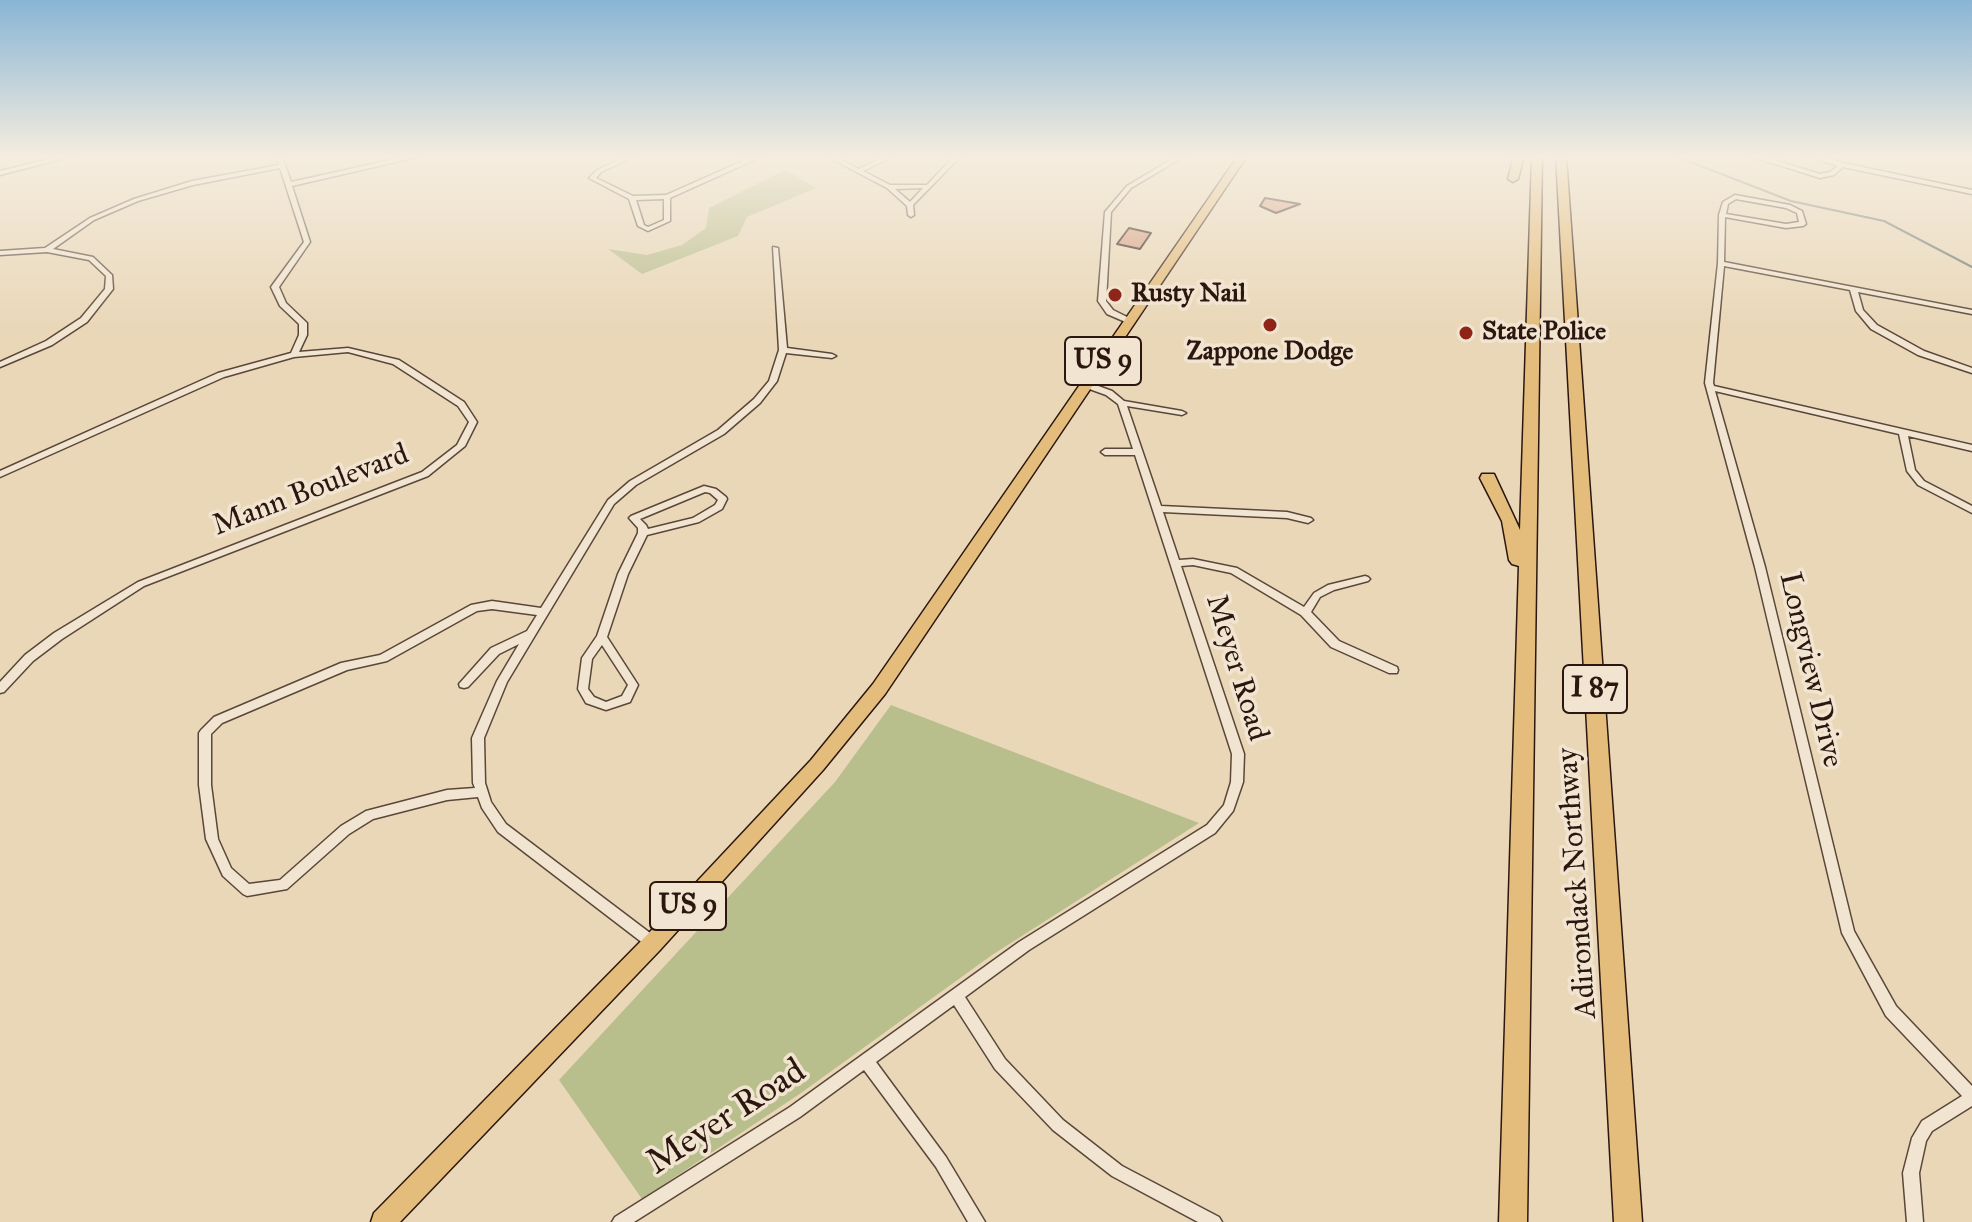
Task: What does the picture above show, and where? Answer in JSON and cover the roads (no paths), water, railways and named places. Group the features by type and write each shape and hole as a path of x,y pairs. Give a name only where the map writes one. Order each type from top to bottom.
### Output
{"highway":[{"name":"Adirondack Northway","path":"1513,1222 1535,213"},
{"name":"Adirondack Northway","path":"1565,213 1628,1222"},
{"path":"1488,478 1516,537 1524,639"}],"main road":[{"name":"US 9","path":"383,1222 653,943 817,765 879,689 1204,213"}],"street":[{"path":"47,250 106,213"},
{"path":"294,355 303,335 303,323 283,304 275,287 307,242 299,213"},
{"path":"637,213 641,226 648,229 667,221 667,213"},
{"path":"1108,213 1102,301 1110,312 1131,321"},
{"path":"1722,215 1776,225 1803,224 1798,213"},
{"name":"Longview Drive","path":"1722,215 1712,388 1760,567 1848,933 1891,1011 1972,1097"},
{"path":"653,943 502,828 482,792 476,764 478,738 502,681 611,502 633,483 721,432 741,416 773,381 783,350 775,248"},
{"path":"0,253 47,250 91,258 109,275 105,299 84,320 49,343 0,365"},
{"path":"1721,263 1972,312"},
{"path":"1853,288 1860,311 1874,327 1921,353 1972,371"},
{"name":"Mann Boulevard","path":"0,474 221,375 294,355 348,350 396,362 461,404 473,422 469,434 453,454 425,474 141,584 58,636 29,658 0,689"},
{"path":"783,350 832,356"},
{"path":"1087,385 1109,393 1122,403 1182,413"},
{"path":"1712,388 1972,448"},
{"name":"Meyer Road","path":"620,1222 795,1112 1024,946 1211,829 1229,807 1237,782 1238,754 1122,403"},
{"path":"1903,432 1911,471 1921,483 1938,495 1972,510"},
{"path":"1105,452 1138,452"},
{"path":"704,489 713,491 723,499 719,507 696,520 643,533 634,518 673,499 704,489"},
{"path":"1157,509 1267,513 1308,520"},
{"path":"602,637 633,685 626,699 606,706 590,700 583,689 587,658 602,637 623,574 643,533"},
{"path":"1176,563 1193,562 1234,570 1270,588 1305,612 1335,644 1393,670"},
{"path":"1305,612 1317,595 1331,587 1365,579"},
{"path":"482,792 447,795 370,815 345,830 283,885 247,890 227,872 212,839 205,785 205,733 218,720 258,701 345,666 383,658 475,608 492,605 544,612"},
{"path":"464,684 495,651 530,634"},
{"path":"956,996 1000,1064 1058,1125 1117,1171 1214,1222"},
{"path":"866,1061 941,1162 977,1222"},
{"path":"1915,1222 1911,1173 1919,1138 1927,1126 1972,1097"}],"waterway":[{"path":"1847,213 1884,221 1972,267"}],"place":[{"name":"Rusty Nail","path":"1115,295"},
{"name":"Zappone Dodge","path":"1270,325"},
{"name":"State Police","path":"1466,333"}]}
